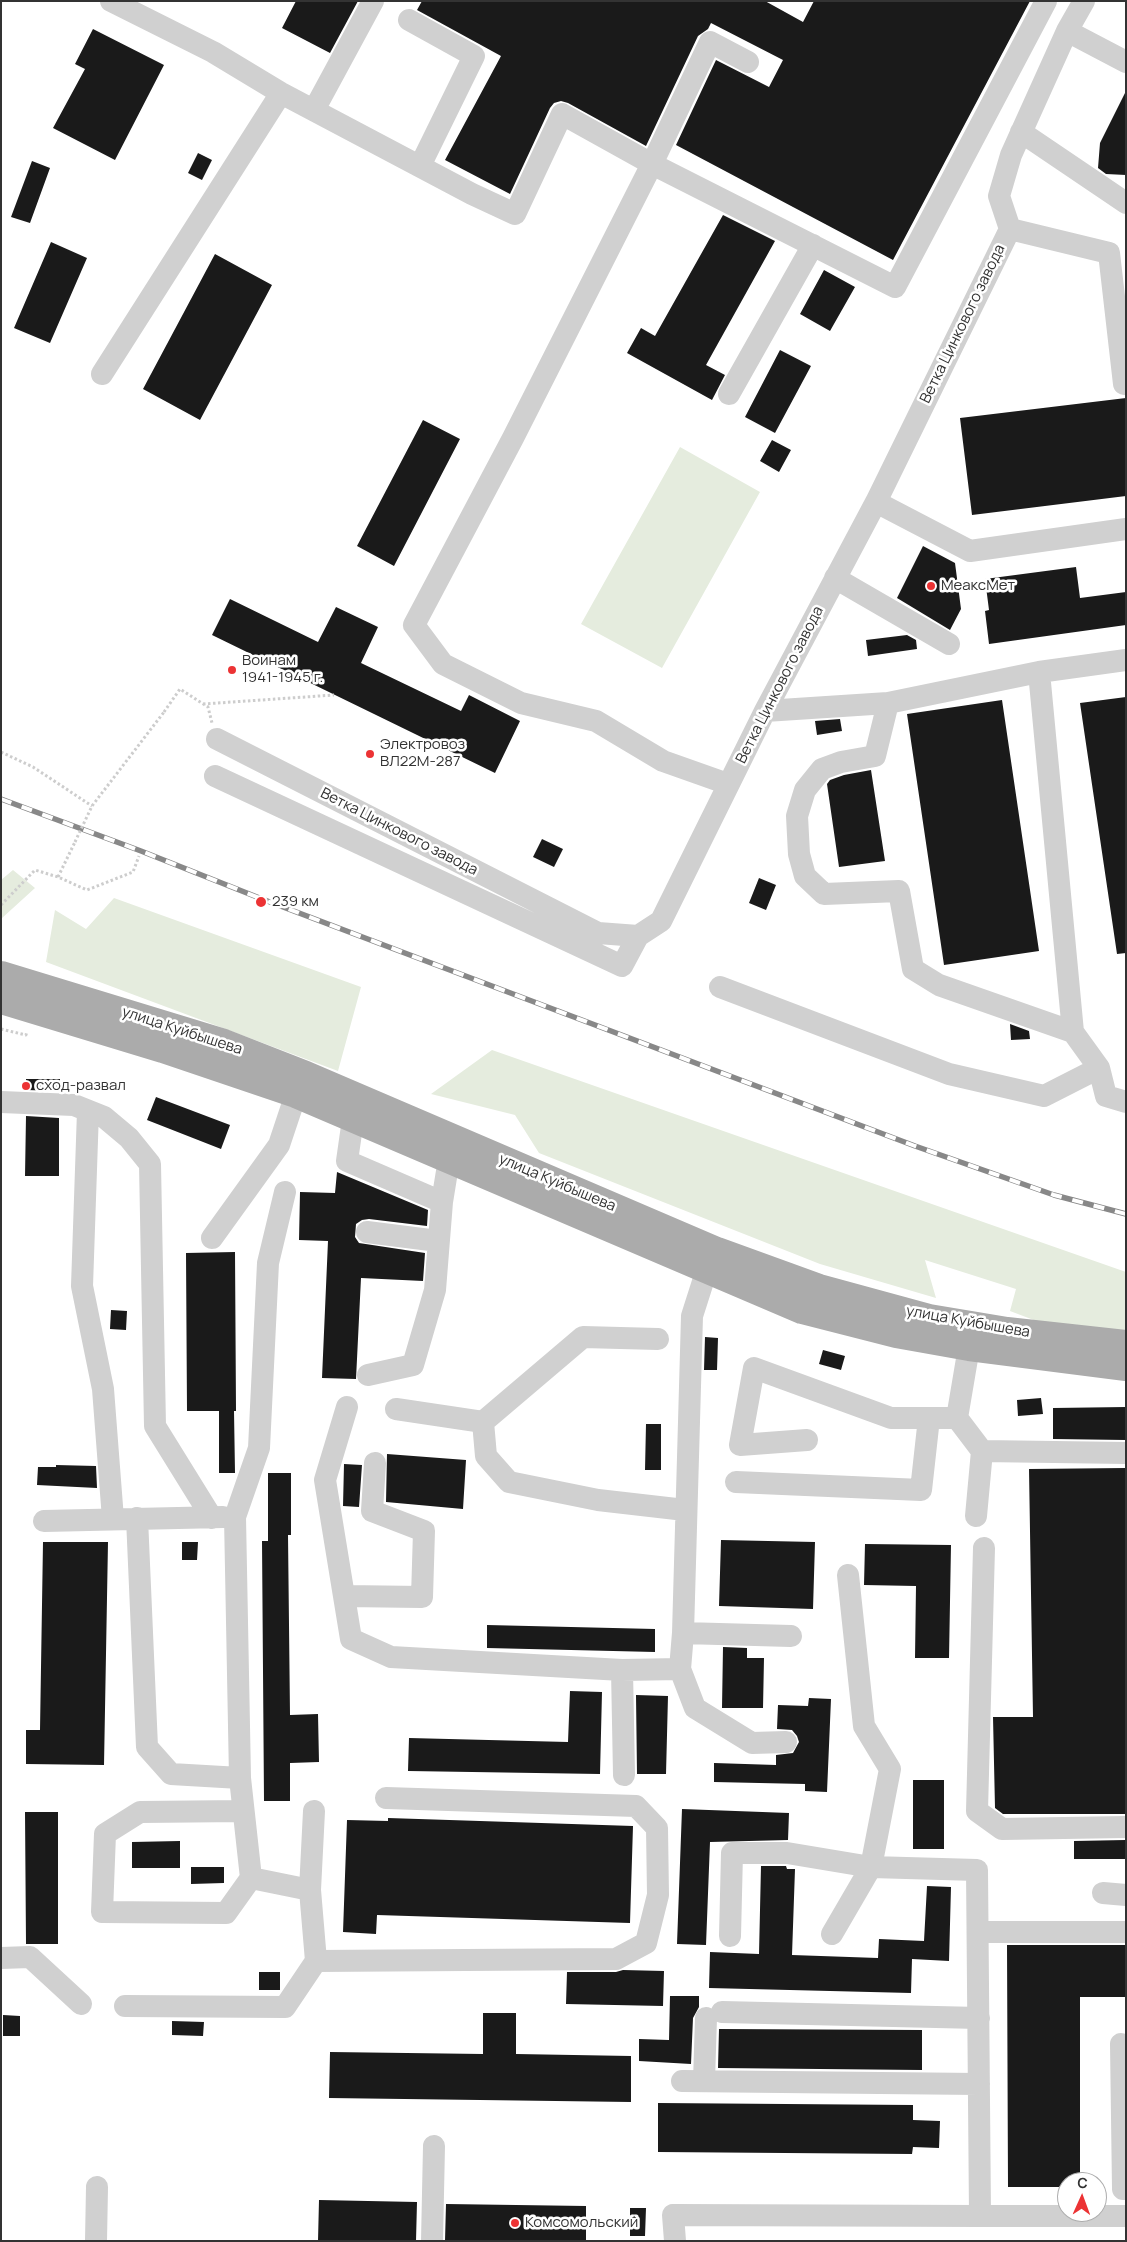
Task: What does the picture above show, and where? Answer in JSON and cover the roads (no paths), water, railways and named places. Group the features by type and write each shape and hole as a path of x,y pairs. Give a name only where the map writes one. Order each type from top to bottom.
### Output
{"main road":[{"name":"улица Куйбышева","path":"1,975 224,1043 306,1075 712,1260 802,1310 896,1334 969,1347 1126,1367"},
{"name":"улица Куйбышева","path":"1,1000 163,1049 296,1094 449,1159 712,1260 929,1318 1007,1331 1126,1344"}],"street":[{"path":"110,1 213,52 281,93 484,200 516,214 562,114 652,164 895,287 1046,1"},
{"path":"314,110 373,1"},
{"name":"Ветка Цинкового завода","path":"216,739 598,933 638,936 661,921 765,711 876,502 1010,229 999,196 1011,155 1067,31 1084,1"},
{"path":"409,20 474,56 420,166"},
{"path":"1067,31 1124,57"},
{"path":"728,784 663,761 596,721 521,702 443,664 414,626 513,438 652,164 710,42 748,62"},
{"path":"102,374 281,93"},
{"path":"1022,132 1126,203"},
{"path":"1010,229 1109,253 1124,384"},
{"path":"729,394 813,245"},
{"path":"876,502 970,551 1126,529"},
{"path":"835,578 949,644"},
{"path":"765,711 888,703 1040,672 1126,660"},
{"path":"1040,672 1073,1032 1099,1068 1106,1096 1126,1102"},
{"path":"888,703 875,756 841,762 822,769 805,790 797,816 799,854 805,876 824,894 899,891 913,969 939,985 1073,1032"},
{"path":"215,776 622,966 638,936"},
{"path":"720,987 949,1074 1044,1096 1099,1068"},
{"path":"212,1238 279,1145 296,1094"},
{"path":"1,1102 74,1105 104,1118 129,1138 150,1164 156,1426 212,1518"},
{"path":"88,1111 82,1286 103,1389 113,1519"},
{"path":"353,1118 348,1161 442,1202"},
{"path":"368,1376 413,1365 435,1290 442,1202 449,1159"},
{"path":"243,1811 140,1812 105,1834 102,1912 226,1912 251,1878 240,1778 235,1517 259,1448 268,1263 285,1192"},
{"path":"367,1232 438,1241"},
{"path":"712,1260 692,1316 685,1510 683,1634 680,1669 695,1708 752,1743 786,1742"},
{"path":"396,1408 483,1422 583,1337 658,1339"},
{"path":"969,1347 957,1418 982,1451 976,1516"},
{"path":"807,1440 740,1445 754,1368 891,1418 957,1418"},
{"path":"347,1406 325,1480 351,1639 391,1658 622,1670 680,1669"},
{"path":"736,1482 921,1490 929,1418"},
{"path":"483,1422 486,1456 508,1482 598,1500 685,1510"},
{"path":"982,1451 1126,1453"},
{"path":"345,1596 422,1597 424,1531 372,1511 375,1463"},
{"path":"44,1521 235,1517"},
{"path":"137,1518 148,1747 171,1774 240,1778"},
{"path":"984,1548 977,1811 1002,1829 1126,1827"},
{"path":"832,1934 871,1867 890,1769 864,1726 848,1575"},
{"path":"683,1634 791,1636"},
{"path":"622,1670 624,1774"},
{"path":"316,1961 616,1959 646,1942 658,1895 657,1828 636,1806 386,1798"},
{"path":"125,2006 285,2007 316,1961 310,1890 314,1811"},
{"path":"730,1936 732,1853 787,1853 871,1867 978,1870 980,2216"},
{"path":"251,1878 310,1890"},
{"path":"1104,1893 1126,1895"},
{"path":"978,1932 1126,1932"},
{"path":"1,1958 30,1958 81,2004"},
{"path":"978,2018 714,2015 693,2081 979,2084"},
{"path":"1121,2044 1124,2086 1123,2189 1126,2189"},
{"path":"432,2241 434,2146"},
{"path":"96,2241 97,2187"},
{"path":"675,2241 673,2215 1126,2216"}],"railway":[{"path":"1,799 915,1146 1054,1195 1126,1214"}],"place":[{"name":"МеаксМет","path":"931,586"},
{"name":"Воинам 1941-1945 г.","path":"232,670"},
{"name":"Электровоз ВЛ22М-287","path":"370,754"},
{"name":"239 км","path":"261,902"},
{"name":"сход-развал","path":"26,1086"},
{"name":"Комсомольский","path":"515,2223"}]}
